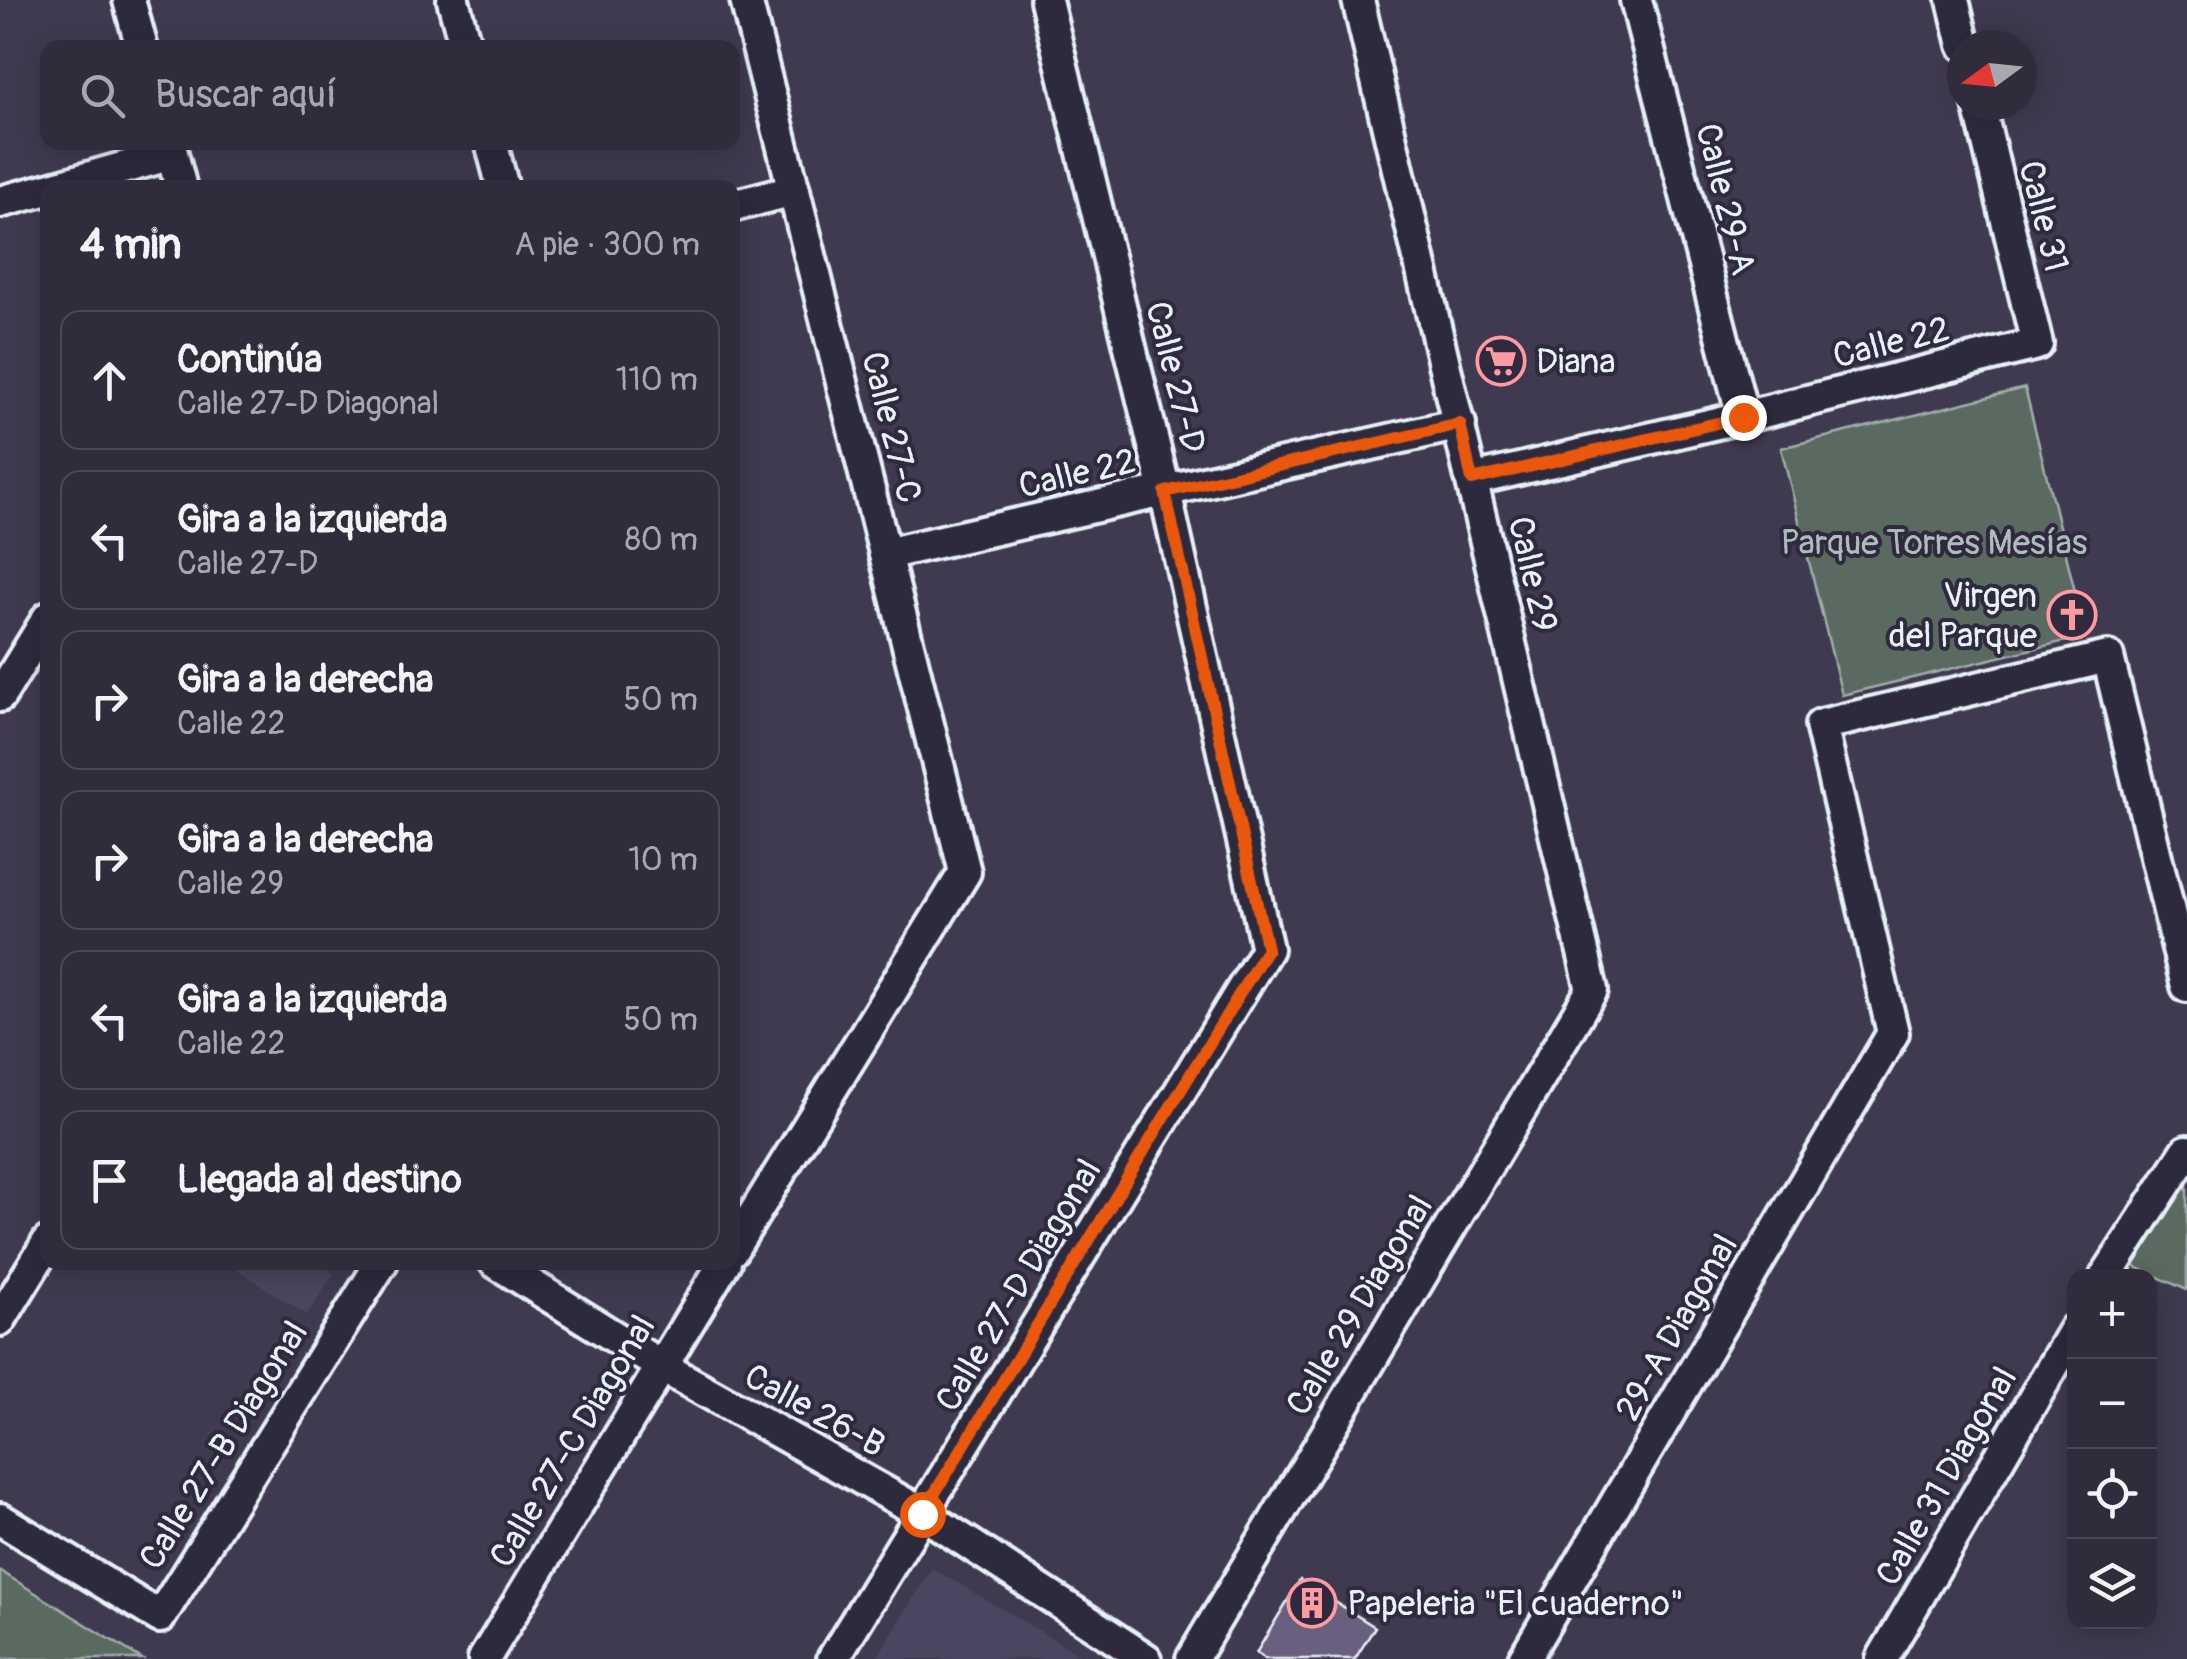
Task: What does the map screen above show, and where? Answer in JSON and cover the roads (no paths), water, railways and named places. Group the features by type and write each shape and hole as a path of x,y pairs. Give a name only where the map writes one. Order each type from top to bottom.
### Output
{"street":[{"path":"129,0 140,40"},
{"path":"453,0 464,40"},
{"name":"Calle 27-C","path":"740,1237 966,872 746,0"},
{"name":"Calle 27-D","path":"1046,0 1165,492 1267,949"},
{"name":"Calle 29","path":"1358,0 1592,990"},
{"name":"Calle 29-A","path":"1636,0 1743,417"},
{"path":"1953,0 1960,30"},
{"name":"Calle 31","path":"1982,120 2036,344"},
{"path":"74,180 164,150"},
{"path":"171,150 179,180"},
{"path":"493,150 501,180"},
{"path":"740,204 794,190"},
{"path":"0,202 40,191"},
{"name":"Calle 22","path":"1472,480 2036,344"},
{"name":"Calle 22","path":"885,554 1460,424"},
{"path":"0,696 40,631"},
{"name":"29-A Diagonal","path":"1524,1659 1893,1033 1820,725 2108,657 2187,986"},
{"name":"Calle 27-D Diagonal","path":"833,1659 1267,949"},
{"name":"Calle 29 Diagonal","path":"1192,1659 1592,990"},
{"path":"2111,1269 2187,1151"},
{"path":"0,1320 40,1255"},
{"name":"Calle 27-B Diagonal","path":"0,1519 160,1617 377,1270"},
{"name":"Calle 26-B","path":"508,1270 661,1366 922,1514 1146,1659"},
{"name":"Calle 27-C Diagonal","path":"484,1659 720,1270"},
{"name":"Calle 31 Diagonal","path":"1882,1659 2067,1342"}],"place":[{"name":"Diana","path":"1501,361"},
{"name":"Virgen del Parque","path":"2072,615"},
{"name":"Papeleria \"El cuaderno\"","path":"1312,1603"}],"park label":[{"name":"Parque Torres Mesías","path":"1934,542"}]}
